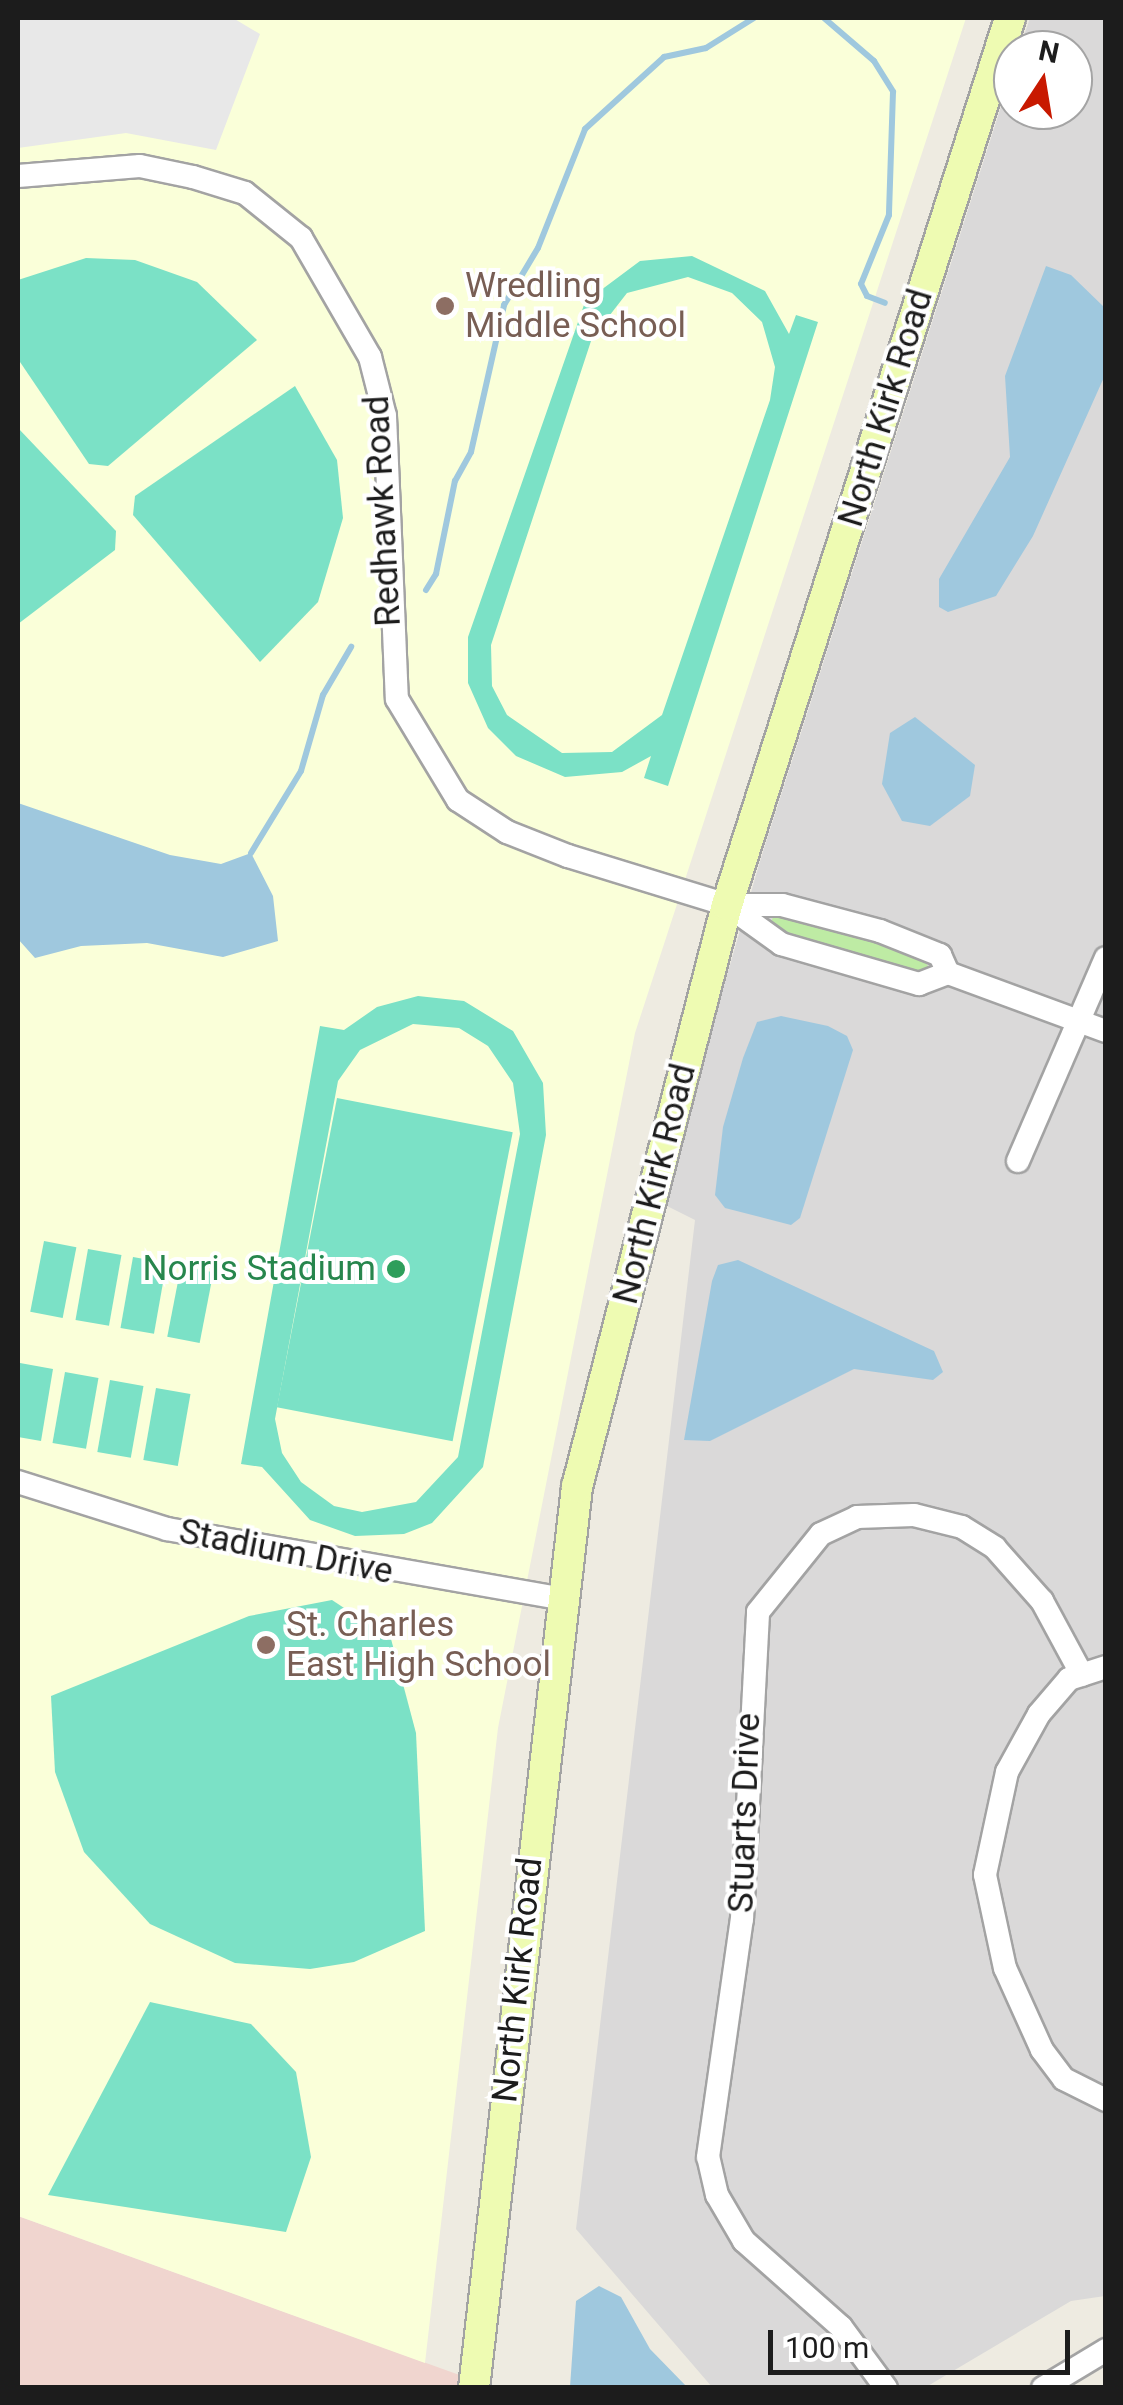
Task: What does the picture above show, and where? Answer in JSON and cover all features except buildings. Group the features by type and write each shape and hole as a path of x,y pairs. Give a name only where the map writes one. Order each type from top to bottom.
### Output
{"main road":[{"name":"North Kirk Road","path":"474,2388 559,1598 577,1487 726,905 1010,18"}],"street":[{"name":"Redhawk Road","path":"18,176 140,166 193,177 245,193 302,238 370,357 385,416 393,665 397,698 424,754 458,800 506,832 726,905"},
{"path":"726,905 781,944 919,984 948,973 1106,1030"},
{"path":"726,905 782,906 880,932 940,955 948,973"},
{"path":"1018,1160 1106,958"},
{"name":"Stadium Drive","path":"18,1482 167,1529 559,1598"},
{"name":"Stuarts Drive","path":"886,2388 841,2327 738,2233 708,2157 742,1919 758,1612 821,1534 857,1517 914,1514 962,1526 995,1548 1042,1601 1082,1674"},
{"path":"1106,1668 1082,1674 1039,1714 1007,1772 985,1875 1005,1968 1042,2050 1064,2079 1106,2100"},
{"path":"1044,2388 1106,2350"}],"shaded area":[{"path":"18,18 966,18 635,1033 498,1728 425,2363 18,2216"},
{"path":"18,18 233,18 260,34 216,150 126,133 18,148"},
{"path":"1030,18 1105,18 1105,2296 1071,2301 926,2387 712,2387 576,2229 695,1220 661,1203 761,858 994,130 1093,130 1093,30 1026,30"},
{"path":"18,2216 465,2377 464,2387 18,2387"}],"green space":[{"path":"692,256 765,291 789,334 796,315 818,322 668,786 644,778 651,756 622,772 565,777 516,756 488,728 468,683 468,637 585,302 640,261","holes":["688,277 732,293 762,322 775,367 770,400 662,715 612,752 562,753 507,715 492,686 491,645 592,338 627,293"]},
{"path":"86,258 135,260 197,282 257,340 108,466 89,464 18,359 18,280"},
{"path":"295,386 337,460 343,518 318,602 260,662 133,515 135,496"},
{"path":"18,428 116,531 115,550 18,624"},
{"path":"774,913 919,954 931,970 910,971 777,932 770,927"},
{"path":"418,996 464,1001 513,1031 543,1083 546,1135 483,1467 432,1523 404,1534 355,1536 310,1520 262,1467 241,1464 320,1026 344,1030 377,1007","holes":["413,1024 459,1028 488,1046 513,1083 520,1134 458,1457 416,1502 362,1512 334,1506 301,1482 282,1453 275,1419 338,1081 360,1050"]},
{"name":"Norris Stadium","path":"337,1098 513,1132 453,1441 277,1407"},
{"path":"44,1241 76,1247 63,1318 30,1312"},
{"path":"88,1249 121,1255 109,1326 75,1320"},
{"path":"133,1257 166,1263 154,1334 120,1328"},
{"path":"181,1266 213,1272 200,1343 167,1337"},
{"path":"20,1363 53,1369 41,1441 18,1437"},
{"path":"65,1372 98,1378 86,1449 52,1443"},
{"path":"110,1380 143,1386 131,1458 97,1452"},
{"path":"156,1388 190,1394 178,1466 143,1460"},
{"path":"332,1600 391,1639 416,1733 425,1931 354,1962 310,1969 235,1963 150,1924 84,1852 55,1772 51,1696 249,1616"},
{"path":"150,2002 251,2024 296,2072 311,2157 286,2232 48,2195"}],"water":[{"path":"1046,266 1071,275 1105,308 1105,375 1033,536 996,596 948,612 939,607 939,579 1010,457 1005,376"},
{"path":"915,717 975,765 970,796 930,826 902,821 882,784 890,733"},
{"path":"18,803 170,855 221,864 251,853 273,896 278,941 223,957 147,943 81,946 35,958 18,939"},
{"path":"781,1016 828,1026 847,1036 853,1050 800,1218 791,1225 725,1208 715,1195 723,1127 743,1058 757,1022"},
{"path":"738,1260 934,1351 943,1372 933,1380 854,1369 710,1441 684,1440 712,1281 718,1265"},
{"path":"599,2286 621,2297 650,2349 687,2387 570,2387 576,2301"}],"waterway":[{"path":"426,590 436,574 455,481 471,452 504,305 538,248 585,129 664,57 706,48 754,18"},
{"path":"824,18 874,61 893,92 889,215 861,284 867,296 885,303"},
{"path":"251,853 301,771 323,695 351,647"}],"place":[{"name":"Wredling Middle School","path":"445,306"},
{"name":"Norris Stadium","path":"396,1269"},
{"name":"St. Charles East High School","path":"266,1645"}]}
